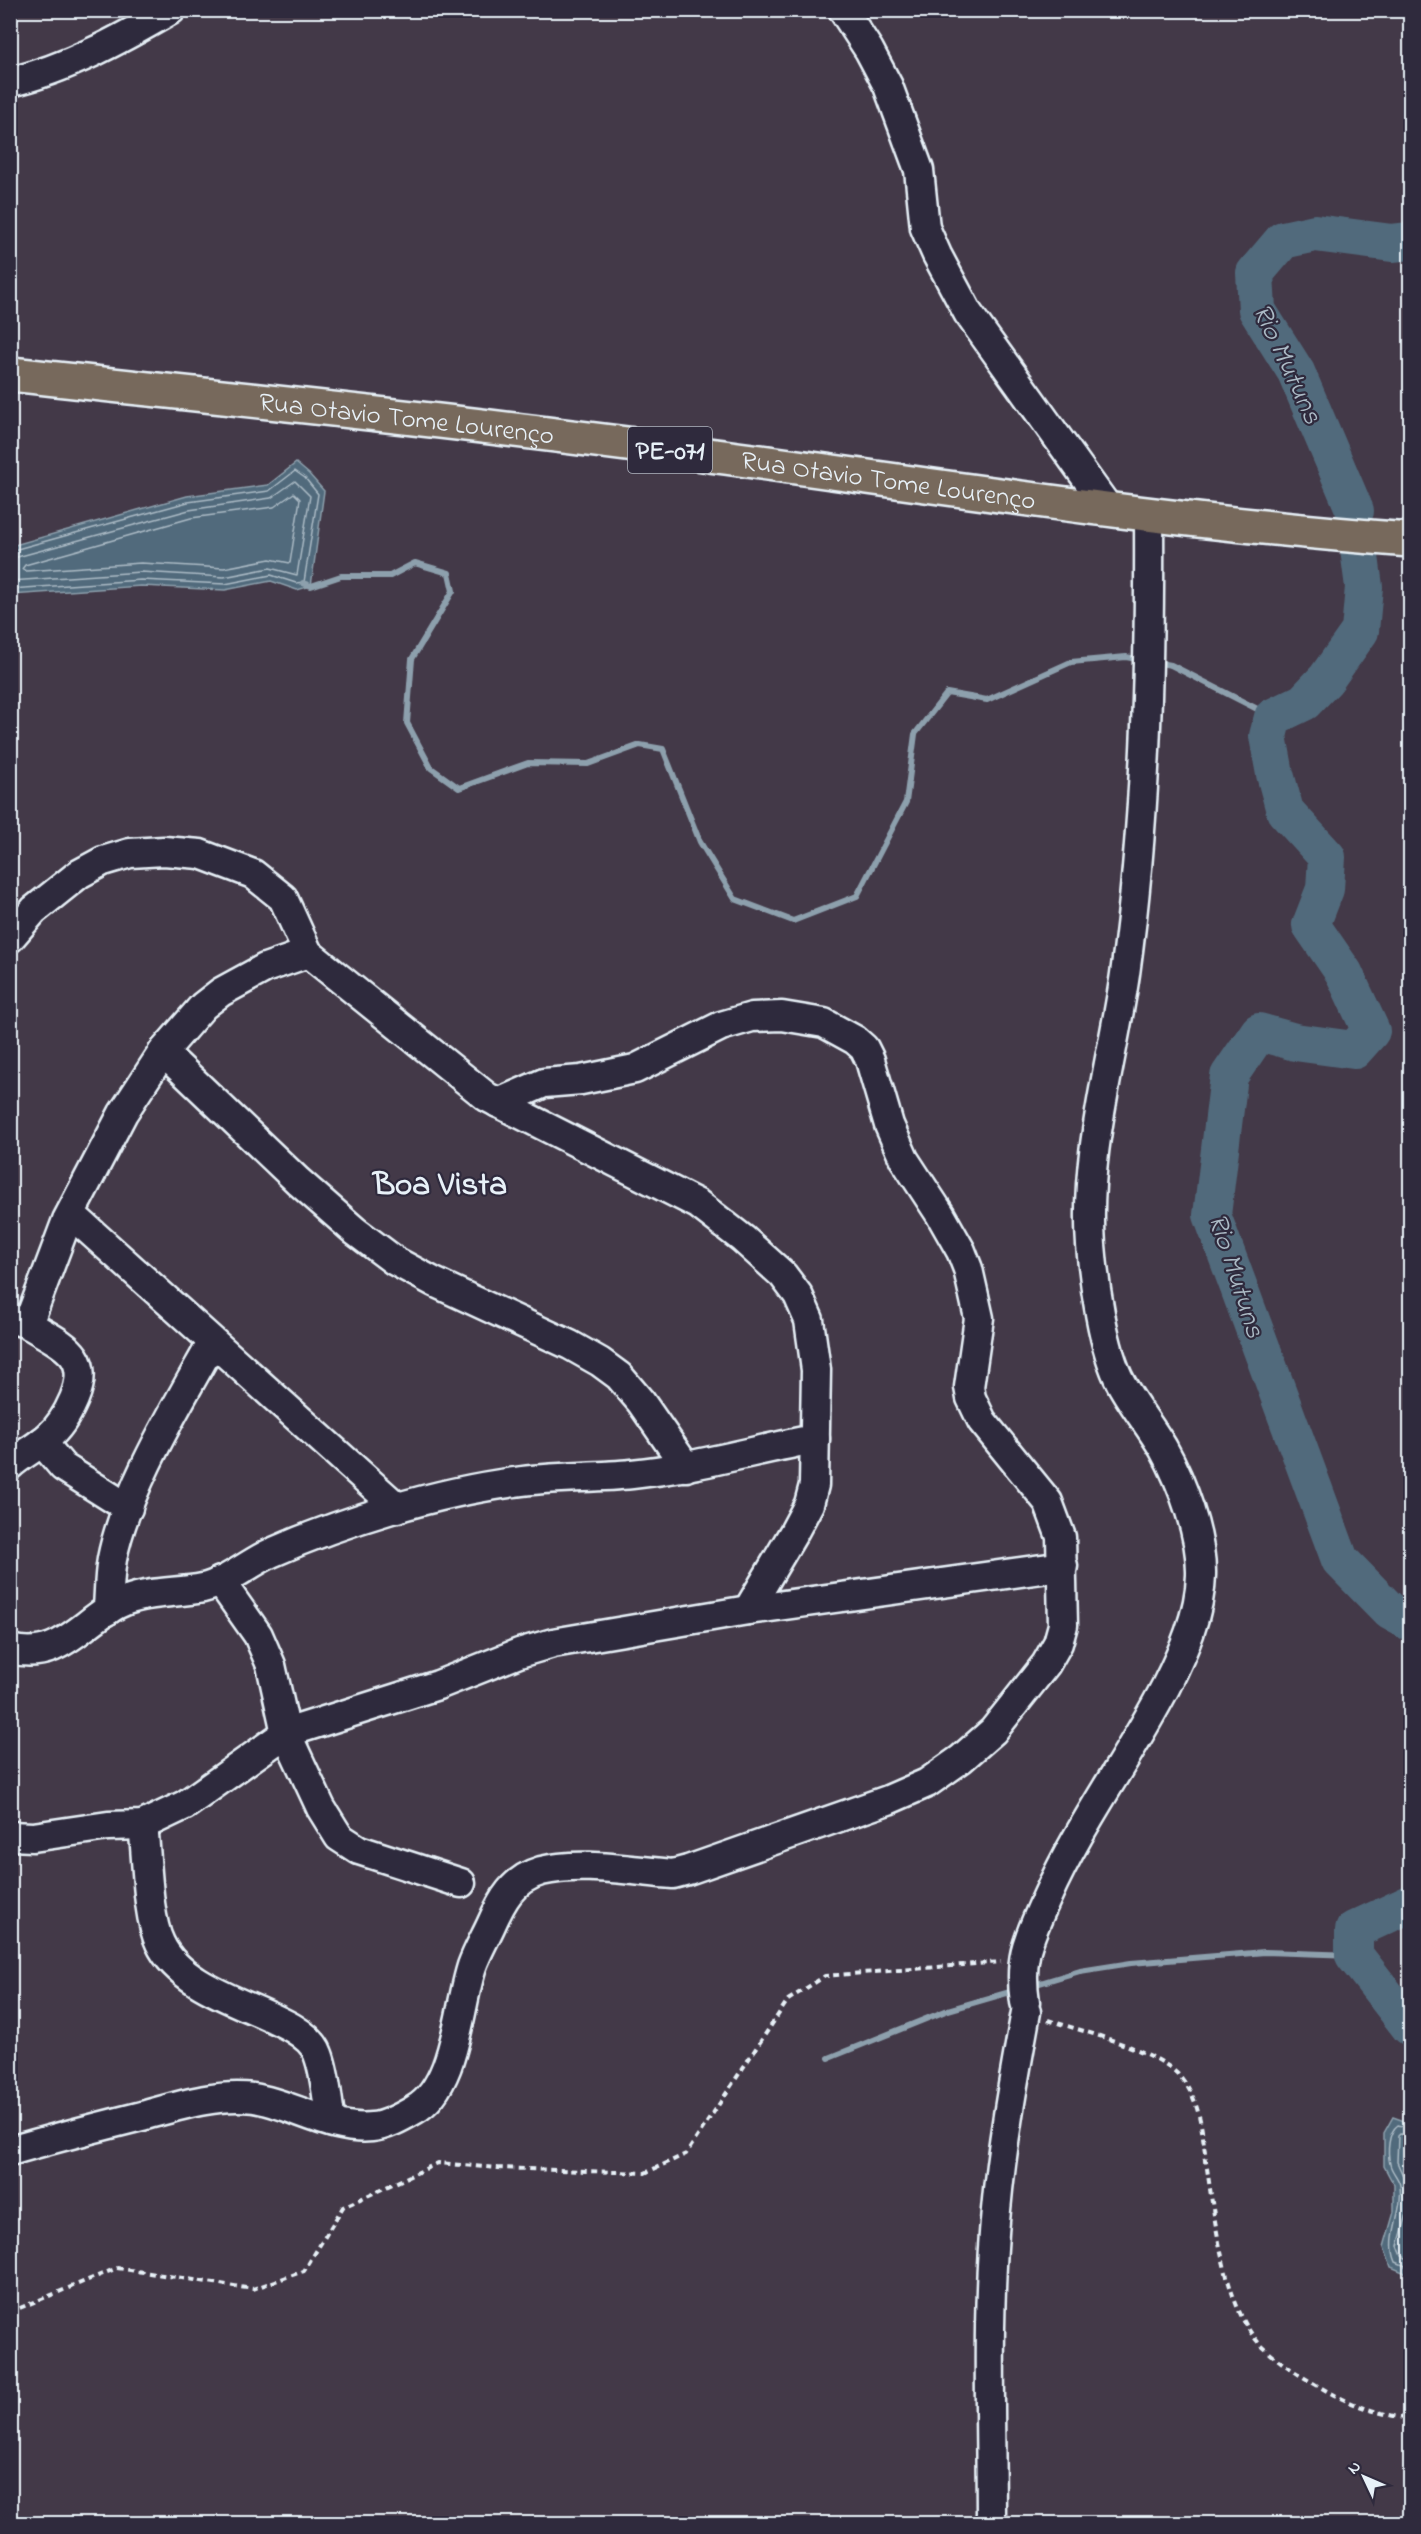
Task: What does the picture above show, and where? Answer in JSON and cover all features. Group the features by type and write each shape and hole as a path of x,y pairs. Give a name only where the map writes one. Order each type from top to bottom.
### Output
{"main road":[{"name":"Rua Otavio Tome Lourenço","path":"10,374 637,445 1149,514 1329,534 1410,540"}],"street":[{"path":"10,82 74,60 129,35 171,10"},
{"path":"843,10 869,50 888,86 919,170 926,228 968,313 1108,508"},
{"path":"991,2523 990,2333 995,2212 1024,1988 1062,1864 1150,1717 1184,1649 1198,1600 1201,1575 1197,1542 1180,1487 1164,1451 1120,1381 1112,1359 1098,1297 1091,1244 1090,1204 1094,1151 1125,975 1138,849 1149,647 1149,514"},
{"path":"13,931 50,894 103,861 130,853 164,851 200,854 253,874 283,898 308,953 487,1097 698,1204 743,1239 783,1275 798,1295 809,1320 816,1371 814,1485 808,1503 748,1610"},
{"path":"10,1465 56,1429 72,1404 81,1376 75,1357 68,1349 19,1321 123,1113 163,1052 203,1006 221,992 265,968 308,953"},
{"path":"10,2151 174,2108 232,2097 270,2101 331,2122 374,2127 396,2120 428,2100 439,2086 448,2065 473,1966 506,1893 529,1875 543,1870 587,1867 673,1874 888,1800 927,1783 961,1759 993,1731 1046,1664 1058,1642 1063,1625 1061,1537 1048,1502 982,1421 971,1398 970,1368 979,1318 968,1269 945,1223 904,1159 889,1125 870,1060 864,1048 855,1040 824,1023 782,1016 752,1017 721,1026 635,1069 592,1078 543,1083 498,1102"},
{"path":"163,1052 298,1181 355,1231 395,1261 434,1282 570,1345 619,1376 641,1402 686,1467"},
{"path":"71,1214 398,1508"},
{"path":"108,1610 112,1559 128,1508 163,1434 212,1343"},
{"path":"10,1649 33,1652 48,1650 126,1600 204,1587 220,1581 270,1553 398,1508 517,1481 585,1475 631,1474 686,1467 815,1438"},
{"path":"42,1442 70,1473 128,1508"},
{"path":"10,1836 33,1837 108,1826 143,1825 185,1805 286,1732 438,1685 519,1653 553,1643 748,1610 1063,1566"},
{"path":"220,1581 258,1635 264,1648 271,1665 286,1732 331,1827 346,1844 381,1858 461,1883"},
{"path":"143,1825 153,1923 160,1943 170,1960 207,1989 290,2027 306,2037 318,2054 331,2122"}],"path":[{"path":"10,2312 117,2268 253,2289 304,2271 343,2207 438,2163 498,2168 645,2173 686,2154 788,2001 825,1976 1024,1988 1157,2058 1183,2079 1199,2112 1209,2179 1231,2292 1257,2341 1279,2361 1336,2397 1379,2414 1410,2419"}],"water":[{"path":"296,463 324,491 311,586 297,590 271,581 225,590 141,586 11,595 11,546 187,496 268,485"},
{"path":"1393,2117 1410,2123 1410,2275 1391,2267 1384,2247 1394,2212 1394,2185 1384,2166 1384,2133"}],"waterway":[{"name":"Rio Mutuns","path":"1355,511 1296,372 1257,310 1255,273 1283,240 1315,233 1392,243 1410,241"},
{"name":"Rio Mutuns","path":"1359,549 1364,587 1360,631 1326,679 1304,702 1273,717 1268,736 1285,811 1327,857 1325,889 1311,925 1344,973 1371,1031 1354,1050 1295,1042 1259,1032 1229,1076 1212,1215 1340,1560 1390,1611 1410,1622"},
{"path":"303,583 311,586 341,576 390,576 415,563 449,573 453,591 412,659 407,723 431,768 459,788 528,763 588,764 640,745 663,749 700,842 735,899 793,921 857,896 906,802 915,734 947,693 987,700 1071,662 1126,657 1142,660"},
{"path":"1155,662 1171,665 1273,717"},
{"name":"Rio Mutuns","path":"1410,1904 1354,1930 1354,1955 1410,2027"},
{"path":"1030,1986 1080,1971 1131,1963 1265,1952 1354,1955"},
{"path":"829,2058 948,2010 1017,1990"}],"district":[{"name":"Boa Vista","path":"440,1182"}]}
